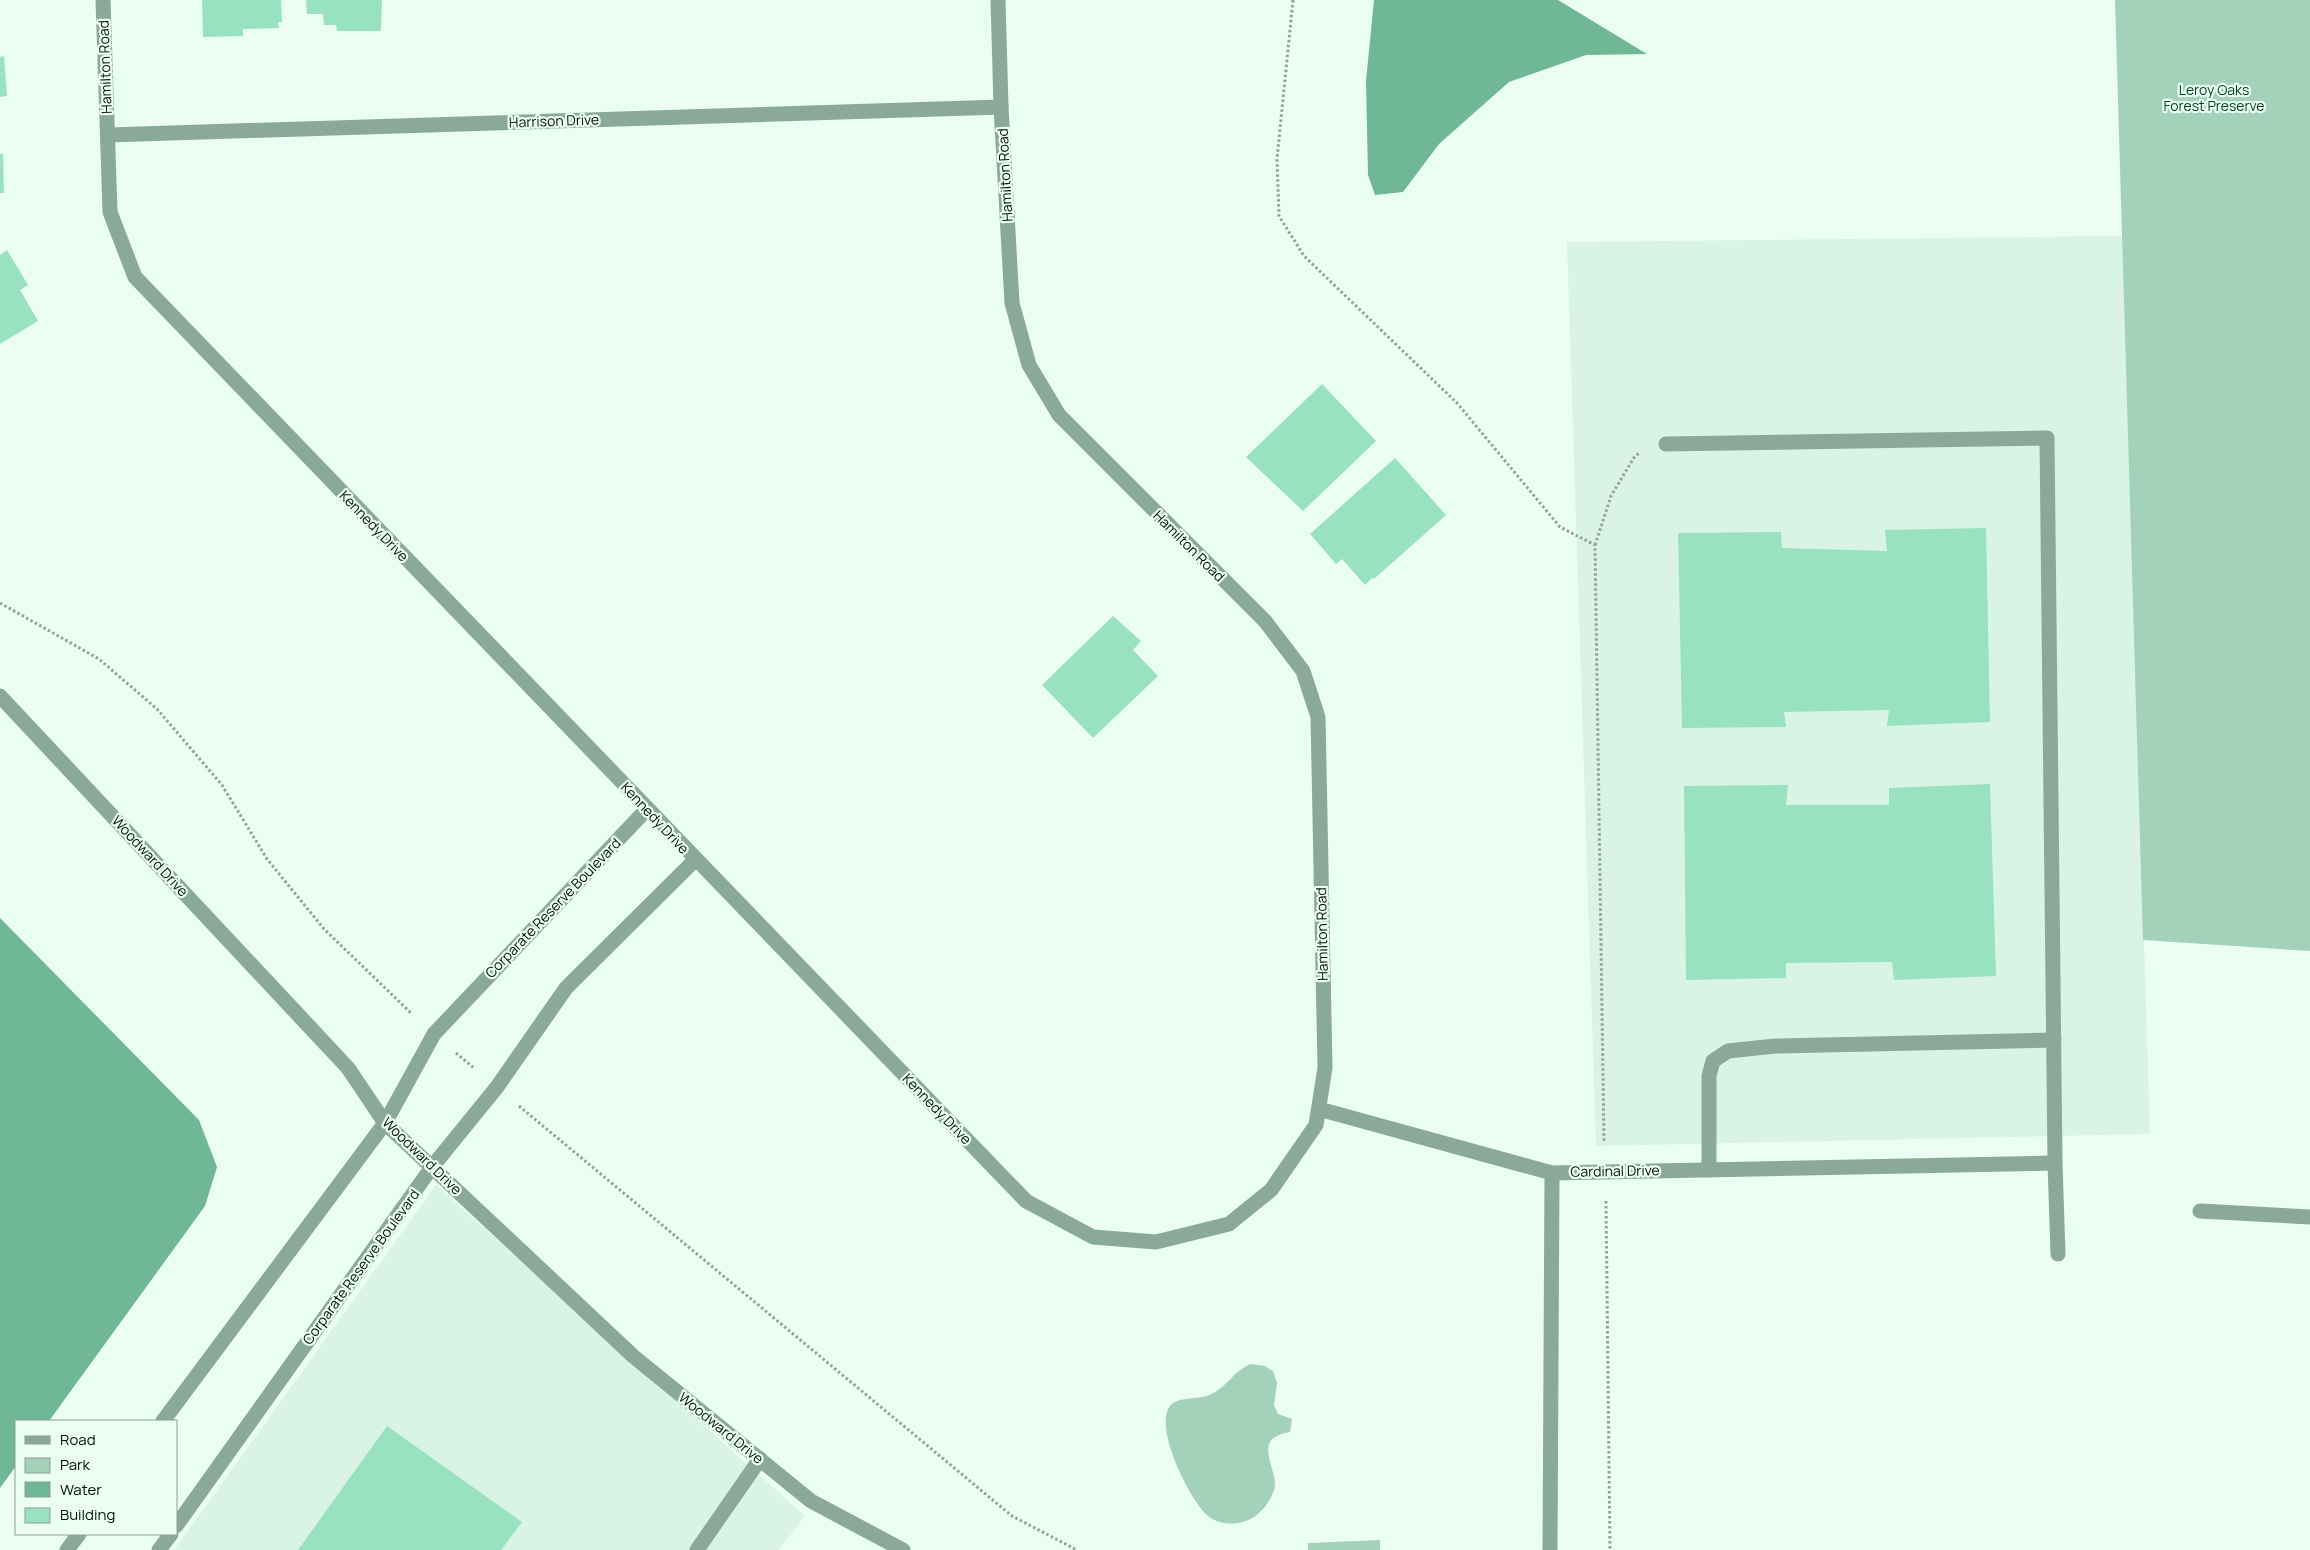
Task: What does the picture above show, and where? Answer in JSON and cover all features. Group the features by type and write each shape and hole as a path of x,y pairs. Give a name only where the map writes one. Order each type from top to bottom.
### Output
{"street":[{"name":"Hamilton Road","path":"103,0 108,135"},
{"name":"Hamilton Road","path":"998,0 1001,107 1012,303 1029,365 1059,415 1265,621 1303,670 1318,717 1324,1068 1319,1109"},
{"name":"Harrison Drive","path":"108,135 1001,107"},
{"name":"Kennedy Drive","path":"108,135 110,212 135,277 694,860 1026,1201 1093,1237 1156,1242 1229,1224 1271,1190 1316,1125 1319,1109"},
{"path":"1666,444 2047,438 2055,1163 2058,1254"},
{"name":"Woodward Drive","path":"0,696 348,1068 385,1122 432,1167 633,1356 811,1501 903,1550"},
{"name":"Corparate Reserve Boulevard","path":"164,1420 385,1122 434,1034 647,809"},
{"name":"Corparate Reserve Boulevard","path":"178,1523 432,1167 497,1087 566,988 694,860"},
{"path":"1708,1170 1709,1076 1713,1061 1728,1051 1775,1046 2054,1040"},
{"path":"1319,1109 1552,1172"},
{"name":"Cardinal Drive","path":"1550,1550 1552,1172 2055,1163"},
{"path":"2200,1211 2310,1217"},
{"path":"697,1550 760,1459"},
{"path":"67,1550 78,1535"},
{"path":"159,1550 169,1535"}],"path":[{"path":"1293,0 1277,159 1279,216 1304,256 1456,402 1560,527 1595,545"},
{"path":"1604,1130 1595,545 1611,496 1635,456 1666,444"},
{"path":"1606,1200 1610,1550"}],"shaded area":[{"path":"2122,236 2150,1134 1596,1146 1567,242"},
{"path":"436,1185 805,1516 779,1550 174,1550"}],"green space":[{"name":"Leroy Oaks Forest Preserve","path":"2115,0 2310,0 2310,951 2143,940"},
{"path":"1251,1364 1265,1366 1273,1371 1277,1383 1274,1405 1278,1414 1292,1419 1290,1432 1278,1435 1269,1446 1268,1453 1275,1486 1267,1504 1248,1520 1233,1524 1214,1520 1208,1516 1192,1495 1170,1446 1166,1430 1166,1416 1173,1403 1215,1392 1240,1370"},
{"path":"1380,1540 1380,1550 1308,1550 1308,1543"}],"water":[{"path":"1374,0 1558,0 1647,54 1586,55 1509,82 1439,144 1403,192 1375,195 1368,175 1366,81"},
{"path":"0,918 199,1120 217,1167 205,1206 50,1420 15,1420 15,1467 0,1488"}],"building":[{"path":"202,0 281,0 282,22 278,22 279,28 243,29 243,36 203,37"},
{"path":"306,0 382,0 381,31 337,31 336,25 324,25 323,14 307,14"},
{"path":"4,56 7,96 0,97 0,57"},
{"path":"0,154 3,154 4,193 0,193"},
{"path":"7,250 28,285 20,290 38,321 0,344 0,255"},
{"path":"1322,384 1376,441 1303,511 1246,457"},
{"path":"1395,458 1446,515 1365,585 1342,559 1336,564 1310,534"},
{"path":"1986,528 1990,722 1887,726 1889,710 1784,712 1786,727 1682,728 1678,533 1781,532 1782,548 1887,551 1885,530"},
{"path":"1113,616 1141,641 1133,650 1158,676 1093,738 1042,685"},
{"path":"1990,784 1996,976 1894,980 1892,962 1786,963 1786,978 1686,980 1684,786 1788,785 1786,805 1889,805 1889,788"},
{"path":"387,1426 522,1522 501,1550 298,1550"}]}
